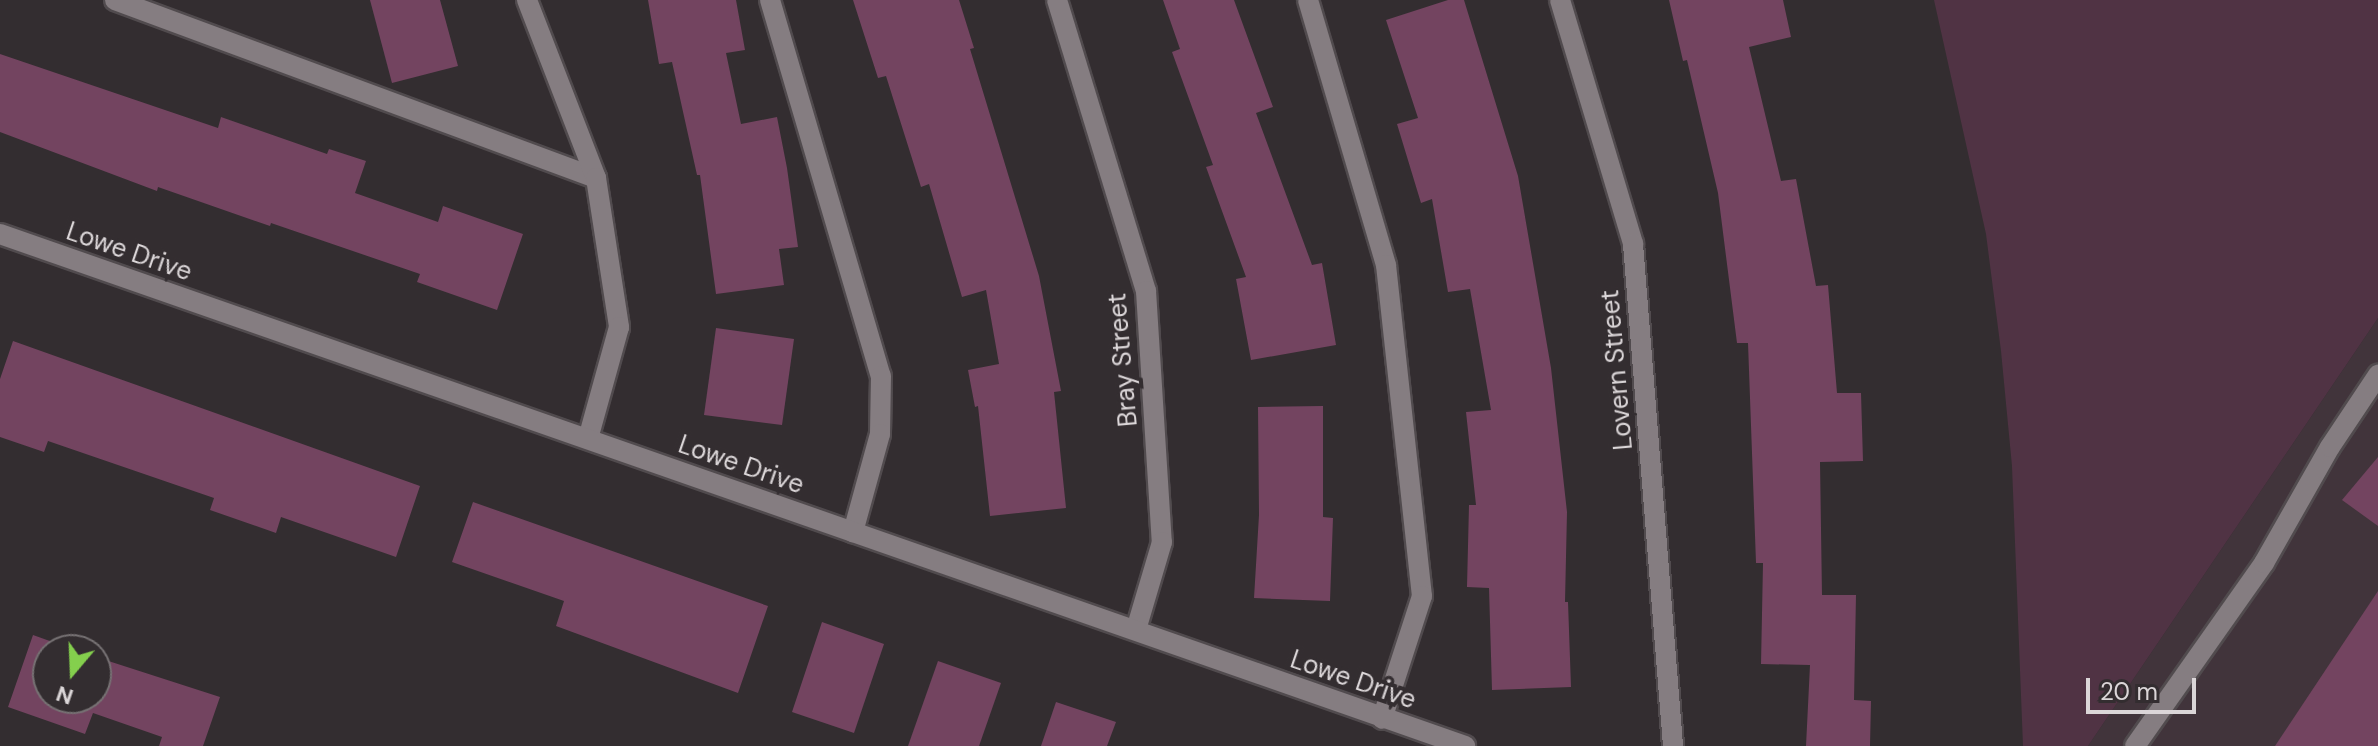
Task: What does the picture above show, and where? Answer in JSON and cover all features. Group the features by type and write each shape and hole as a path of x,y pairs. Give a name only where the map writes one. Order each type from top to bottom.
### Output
{"street":[{"path":"115,0 596,178"},
{"path":"527,0 596,178 619,327 588,439"},
{"path":"770,0 881,376 880,434 853,532"},
{"name":"Bray Street","path":"1057,0 1146,291 1162,542 1136,630"},
{"path":"1308,0 1386,265 1422,596 1382,719"},
{"name":"Lovern Street","path":"1560,0 1633,244 1673,746"},
{"name":"Lowe Drive","path":"0,234 1465,746"},
{"path":"2135,746 2264,563 2330,447 2378,375"}],"shaded area":[{"path":"1934,0 2378,0 2378,318 2088,746 2023,746 2012,466 2001,351 1986,234"},
{"path":"2378,318 2378,746 2088,746"}],"building":[{"path":"370,0 440,0 458,66 392,83"},
{"path":"648,0 736,0 745,50 726,53 741,124 777,117 787,168 798,247 779,249 784,285 716,294 700,175 697,175 672,62 659,64"},
{"path":"853,0 959,0 974,48 970,49 1039,276 1061,391 1054,392 1066,508 990,516 978,406 975,407 968,370 999,364 986,290 962,297 929,184 921,187 886,76 878,78"},
{"path":"1163,0 1234,0 1273,107 1256,113 1312,265 1322,263 1336,345 1251,360 1236,279 1246,277 1206,167 1213,165 1172,52 1180,49"},
{"path":"1448,0 1464,0 1518,176 1551,368 1567,512 1565,602 1568,602 1571,687 1492,690 1489,588 1467,587 1469,505 1476,505 1466,412 1491,410 1470,289 1448,292 1432,199 1421,203 1397,124 1418,118 1386,20"},
{"path":"1669,0 1783,0 1791,37 1749,47 1781,181 1796,179 1816,286 1828,285 1837,393 1861,393 1863,461 1820,462 1822,595 1856,595 1854,700 1871,701 1870,746 1806,746 1810,665 1761,664 1763,563 1756,563 1748,343 1737,343 1718,193 1687,60 1683,61"},
{"path":"0,54 218,128 221,117 327,154 329,149 366,161 355,193 438,222 443,206 523,234 497,310 417,282 420,274 158,187 157,191 0,132"},
{"path":"716,328 794,339 782,425 704,415"},
{"path":"13,341 420,486 396,557 281,517 276,533 210,510 214,498 48,441 44,452 0,437 0,379"},
{"path":"1323,406 1323,517 1333,518 1330,601 1254,598 1259,515 1258,407"},
{"path":"2378,457 2378,526 2342,500"},
{"path":"473,502 768,606 738,693 556,626 564,601 452,562"},
{"path":"2378,591 2378,746 2275,746"},
{"path":"822,622 884,644 854,733 792,712"},
{"path":"32,638 32,714 93,714 85,734 8,707"},
{"path":"938,661 1001,683 979,746 908,746"},
{"path":"112,662 220,697 203,746 159,746 162,737 96,714 112,714"},
{"path":"1056,702 1116,722 1107,746 1041,746"}]}
